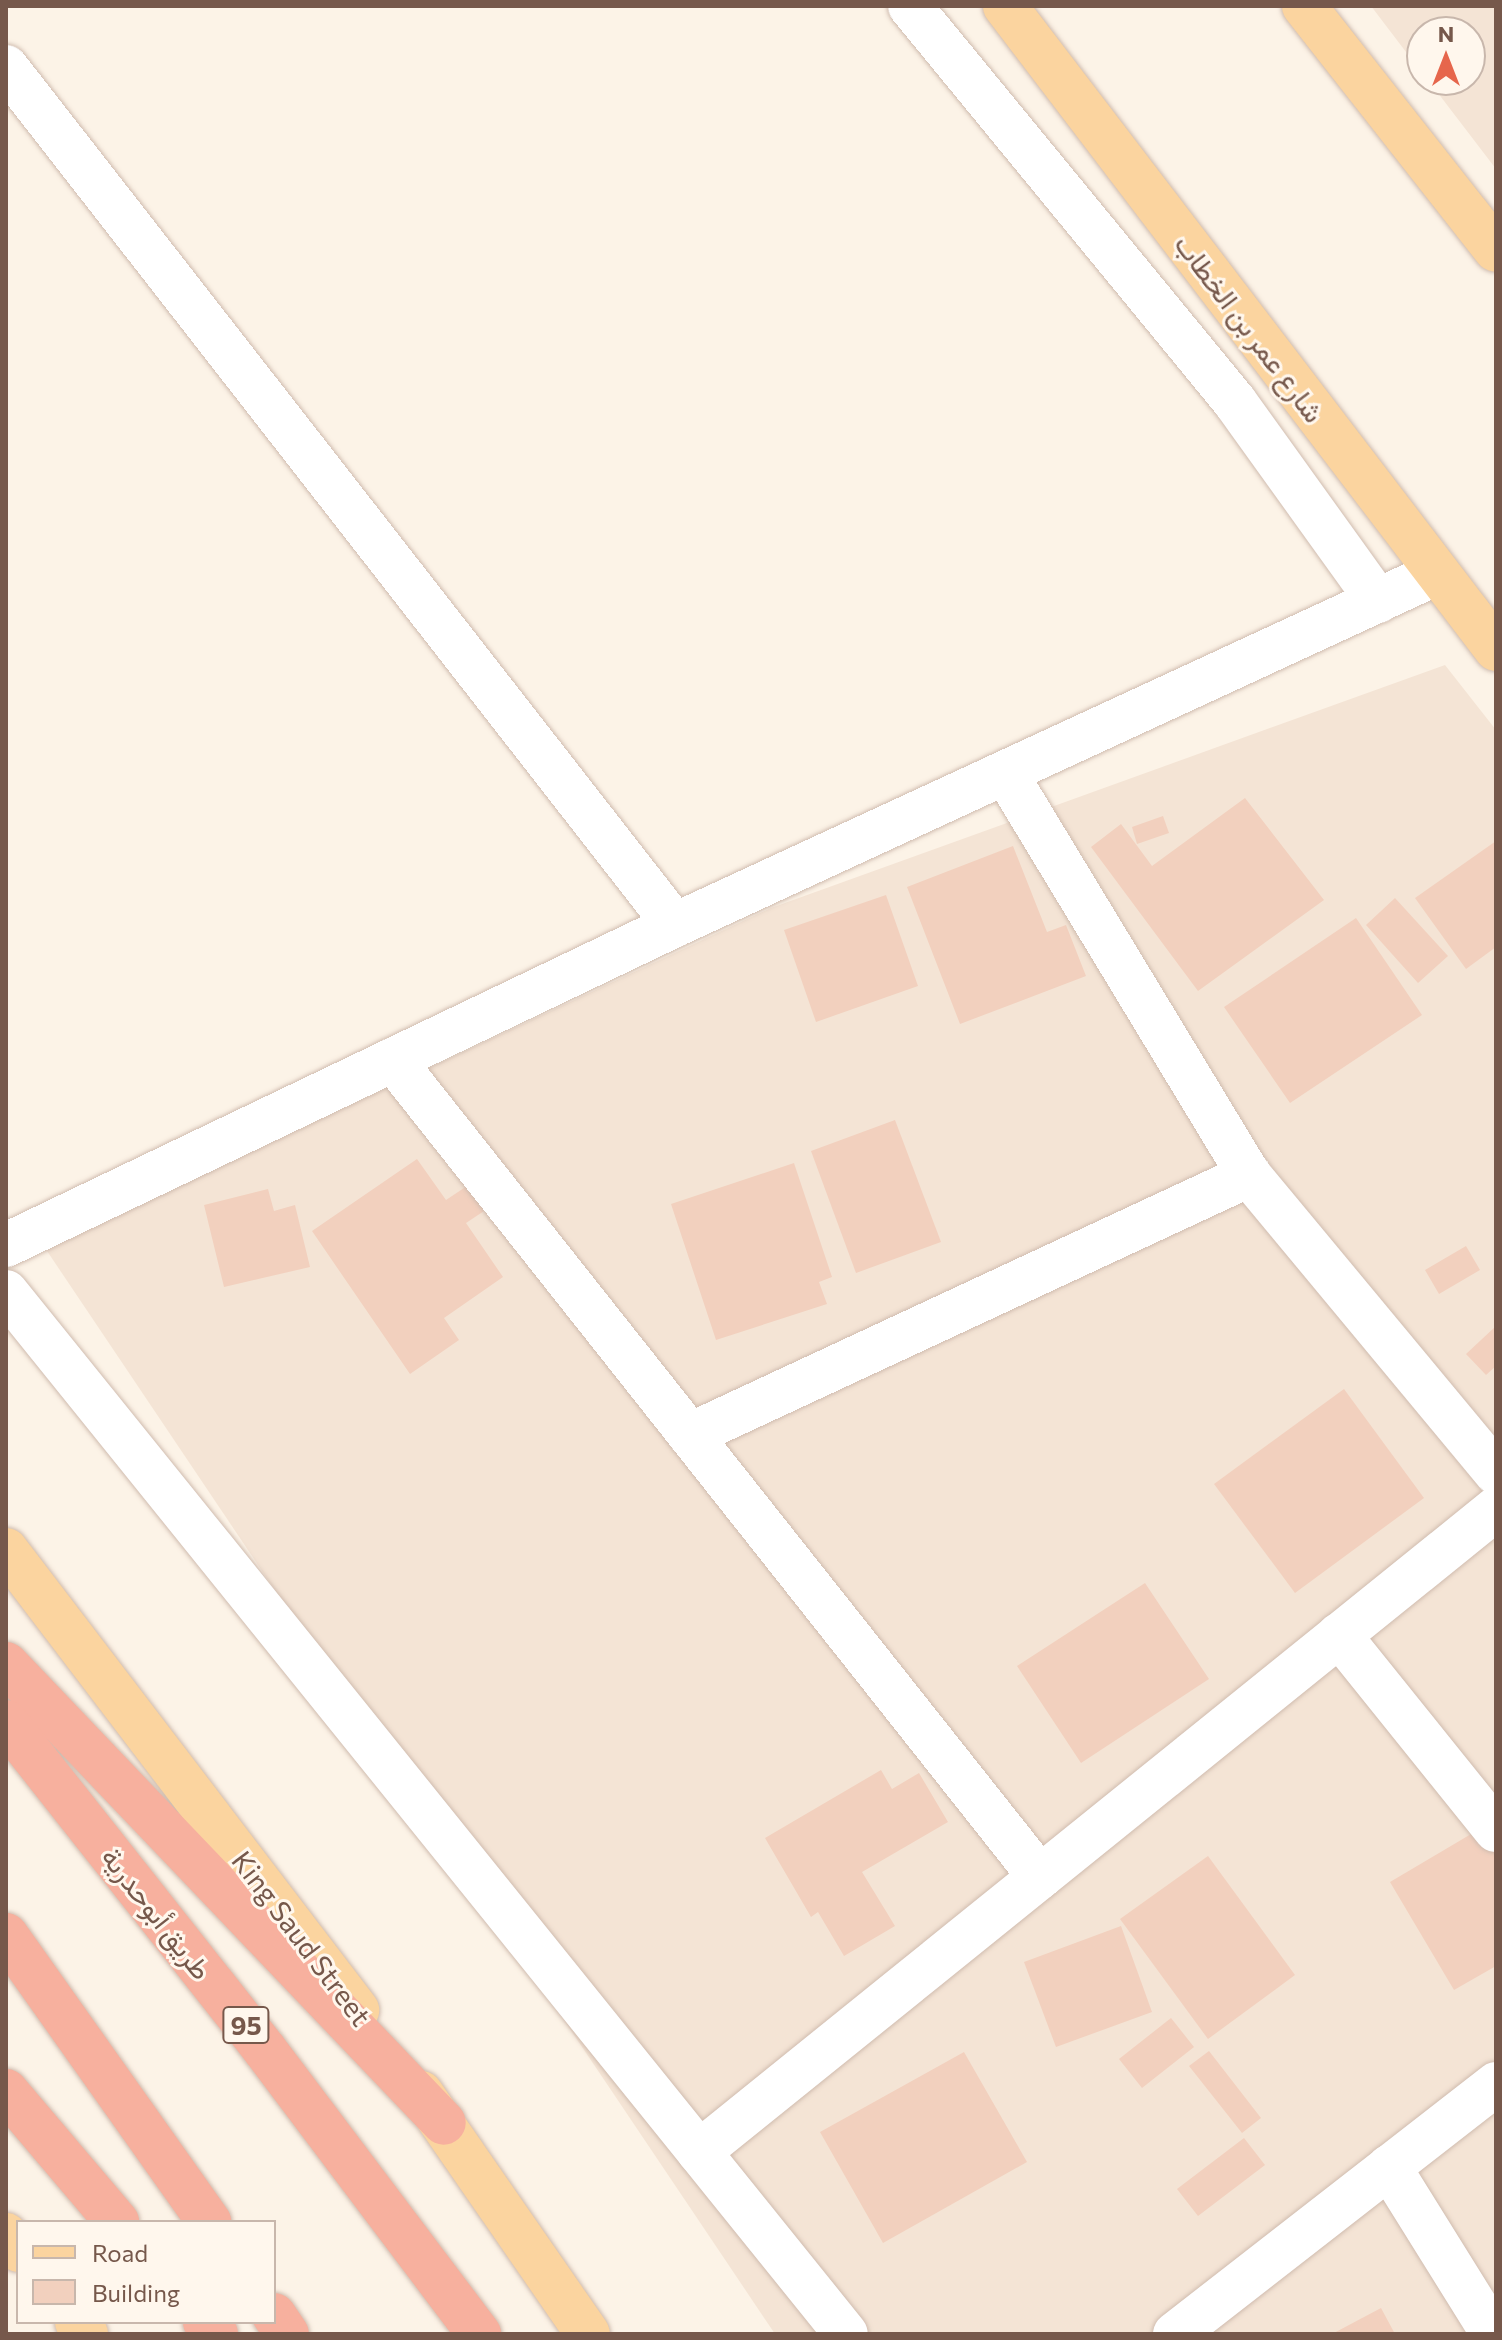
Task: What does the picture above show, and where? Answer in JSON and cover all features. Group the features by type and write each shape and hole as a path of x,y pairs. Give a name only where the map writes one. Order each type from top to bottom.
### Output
{"highway":[{"path":"6,1664 444,2123"},
{"name":"طريق أبوحدرية","path":"6,1722 265,2050 479,2334"},
{"path":"6,1935 208,2220"},
{"path":"6,2091 115,2220"}],"main road":[{"name":"شارع عمر بن الخطاب","path":"1005,6 1496,649"},
{"path":"1309,8 1496,250"},
{"name":"King Saud Street","path":"6,1550 444,2123 588,2334"}],"street":[{"path":"910,6 1235,402 1378,601"},
{"path":"6,67 675,925"},
{"path":"6,1245 675,925 1437,573"},
{"path":"1006,774 1249,1175 1496,1473"},
{"path":"393,1060 1040,1877"},
{"path":"690,1435 1249,1175"},
{"path":"6,1292 846,2334"},
{"path":"699,2152 1496,1509"},
{"path":"1339,1635 1496,1830"},
{"path":"1175,2334 1496,2084"},
{"path":"1389,2167 1493,2334"}],"shaded area":[{"path":"1371,6 1496,6 1496,169 1440,96 1486,96 1486,16 1406,16 1406,52"},
{"path":"1445,665 1496,730 1496,2334 775,2334 45,1248 771,908"}],"building":[{"path":"1245,798 1324,900 1198,991 1091,847 1121,824 1152,866"},
{"path":"1163,816 1169,833 1137,844 1132,827"},
{"path":"1496,841 1496,947 1466,969 1415,898"},
{"path":"1013,846 1047,932 1066,925 1086,976 960,1024 907,887"},
{"path":"886,895 918,986 816,1022 784,930"},
{"path":"1395,898 1448,956 1418,983 1366,925"},
{"path":"1356,918 1422,1015 1290,1103 1224,1007"},
{"path":"895,1120 941,1242 856,1273 811,1151"},
{"path":"417,1159 446,1200 470,1184 487,1209 466,1223 503,1277 444,1318 459,1340 410,1374 312,1231"},
{"path":"794,1163 832,1277 819,1282 827,1304 716,1340 671,1204"},
{"path":"268,1189 274,1211 295,1205 310,1267 224,1287 204,1205"},
{"path":"1466,1246 1480,1270 1439,1294 1425,1270"},
{"path":"1496,1326 1496,1366 1486,1375 1466,1354"},
{"path":"1344,1389 1424,1498 1295,1593 1214,1484"},
{"path":"1145,1583 1209,1679 1081,1763 1017,1666"},
{"path":"881,1770 892,1789 919,1773 948,1822 862,1872 895,1926 844,1956 818,1912 811,1917 765,1838"},
{"path":"1483,1827 1496,1849 1496,1966 1454,1990 1390,1882"},
{"path":"1208,1856 1295,1975 1208,2039 1120,1919"},
{"path":"1121,1926 1152,2012 1056,2047 1024,1962"},
{"path":"1171,2018 1194,2047 1142,2088 1119,2059"},
{"path":"1209,2051 1261,2118 1242,2133 1189,2066"},
{"path":"964,2052 1027,2162 883,2243 820,2132"},
{"path":"1244,2138 1265,2165 1198,2216 1177,2189"},
{"path":"1381,2308 1395,2334 1332,2334"}]}
